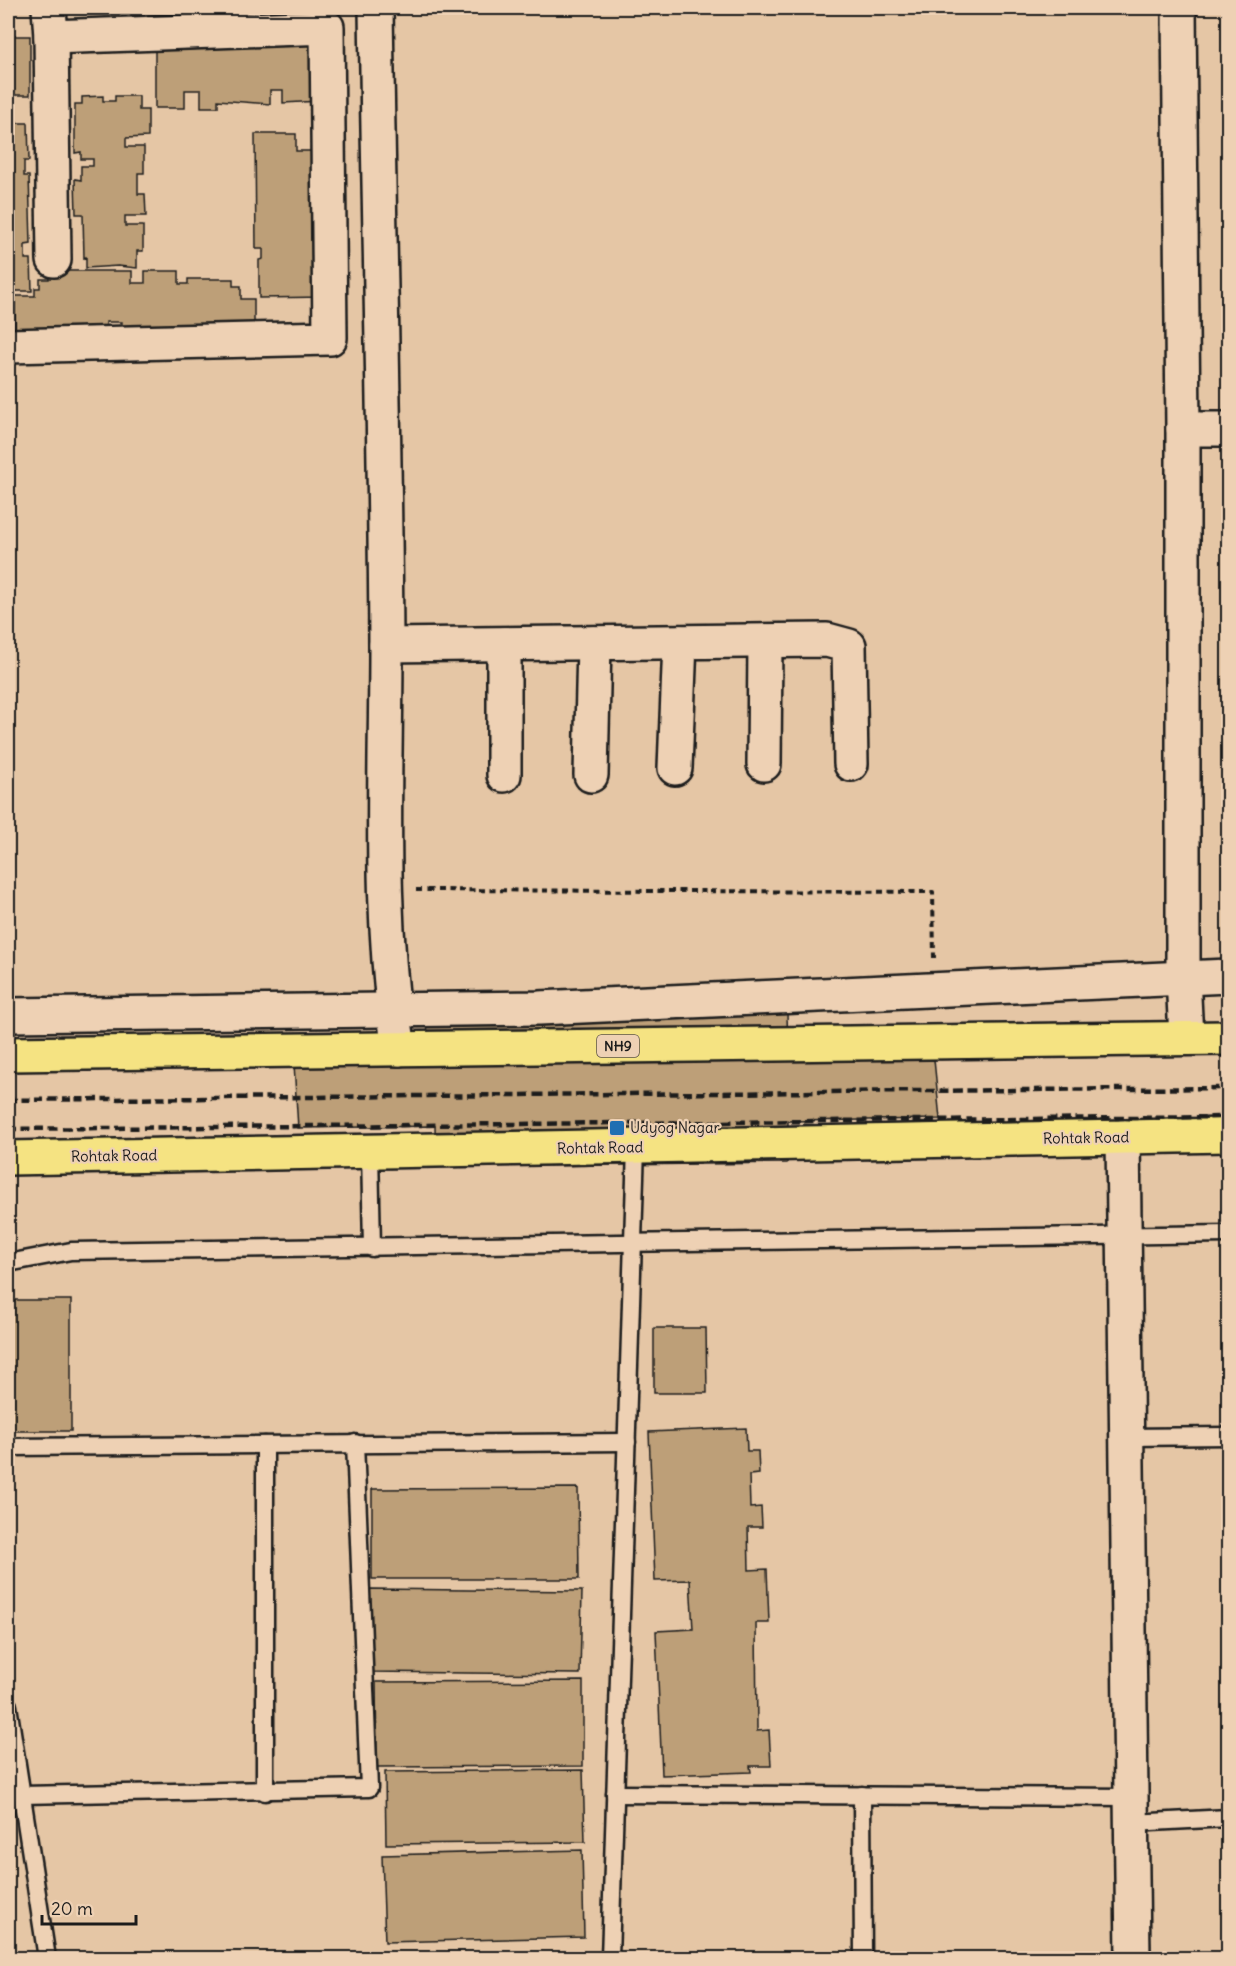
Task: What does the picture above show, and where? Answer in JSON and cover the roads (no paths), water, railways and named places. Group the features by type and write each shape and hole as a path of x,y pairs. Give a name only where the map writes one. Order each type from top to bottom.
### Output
{"highway":[{"name":"NH9","path":"8,1054 1228,1038"},
{"name":"Rohtak Road","path":"8,1158 1228,1135"}],"street":[{"path":"376,8 386,645 384,890 393,1011 399,1049"},
{"path":"1179,8 1183,429 1183,976 1186,1038"},
{"path":"8,346 330,338 327,27 50,22 54,260"},
{"path":"1183,429 1228,429"},
{"path":"386,645 827,640 849,645 851,764"},
{"path":"764,764 765,641"},
{"path":"675,768 680,642"},
{"path":"591,775 594,643"},
{"path":"504,644 504,775"},
{"path":"8,1015 539,1008 1183,976 1228,976"},
{"path":"1124,1137 1133,1959"}],"lane":[{"path":"610,1959 636,1147"},
{"path":"370,1152 372,1248"},
{"path":"8,1263 71,1251 1228,1234"},
{"path":"1127,1437 1228,1436"},
{"path":"8,1447 627,1442"},
{"path":"21,1795 266,1792 369,1788 355,1443"},
{"path":"265,1445 266,1792"},
{"path":"8,1706 10,1741 21,1795 47,1959"},
{"path":"615,1794 862,1795 1131,1810 1228,1818"},
{"path":"862,1795 864,1959"}],"railway":[{"path":"8,1100 1228,1088"},
{"path":"8,1129 1228,1117"}],"place":[{"name":"Udyog Nagar","path":"617,1128"}]}
